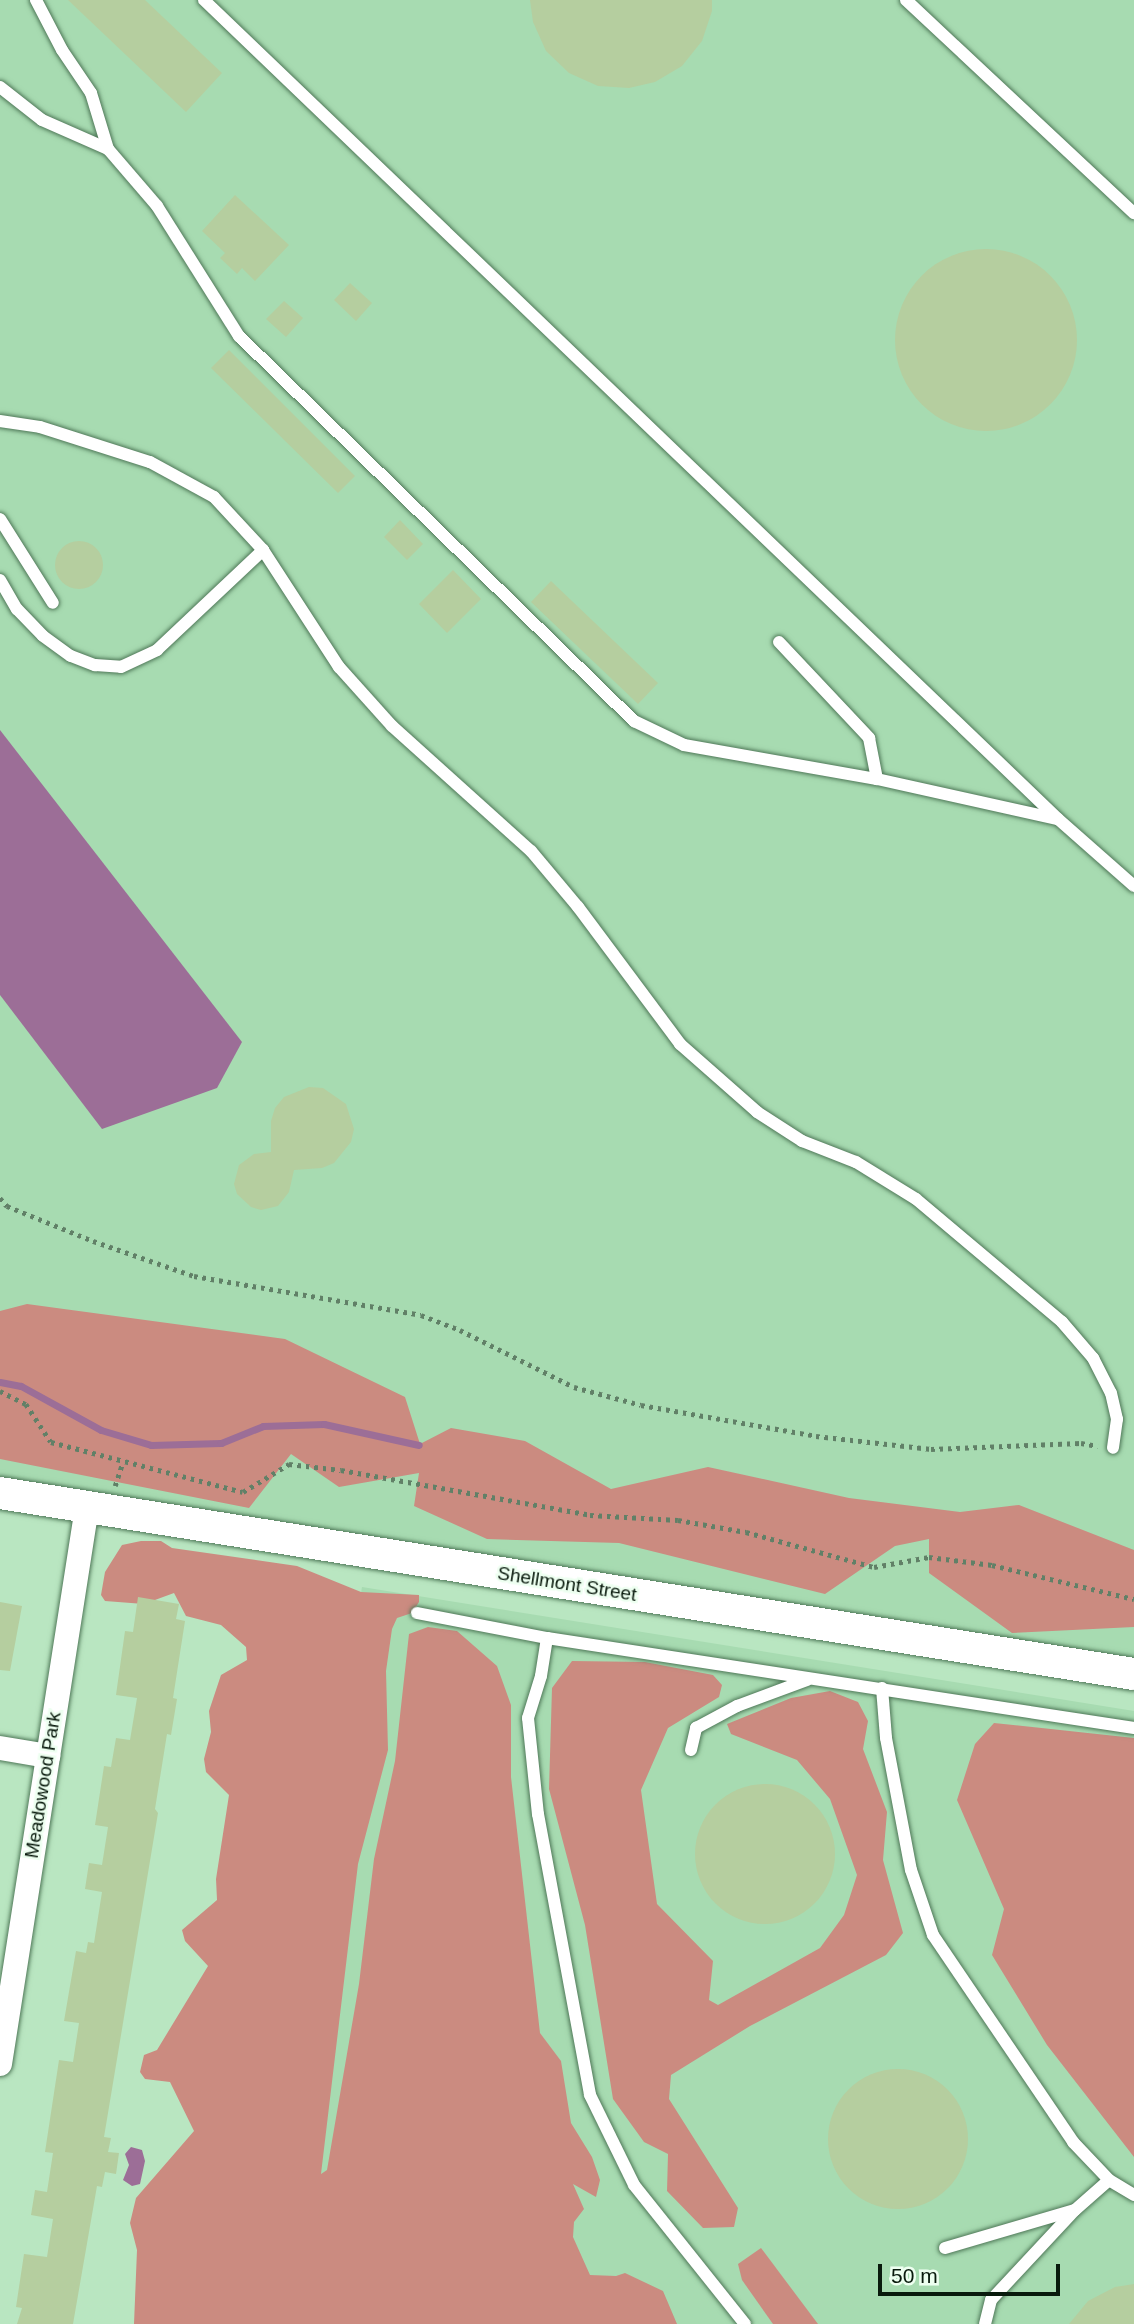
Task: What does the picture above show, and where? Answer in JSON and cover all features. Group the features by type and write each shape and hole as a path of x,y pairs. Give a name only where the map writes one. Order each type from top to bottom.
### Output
{"street":[{"name":"Shellmont Street","path":"0,1493 99,1502 1134,1674"},
{"name":"Meadowood Park","path":"0,2064 48,1756 99,1502"},
{"path":"0,1748 48,1756"}],"lane":[{"path":"36,0 61,50 91,93 108,149 157,206 239,336 634,721 684,745 877,779 1058,819"},
{"path":"204,0 1058,819 1134,886"},
{"path":"906,0 1134,213"},
{"path":"0,87 42,120 108,149"},
{"path":"0,421 40,427 150,462 214,497 262,550 339,667 392,726 531,851 578,907 680,1044 757,1112 802,1141 856,1162 916,1199 1062,1322 1093,1358 1111,1393 1117,1419 1113,1448"},
{"path":"0,519 53,603"},
{"path":"0,580 17,609 43,636 71,656 95,665 121,667 157,650 262,550"},
{"path":"779,642 869,738 877,779"},
{"path":"417,1613 547,1638 1134,1728"},
{"path":"547,1638 541,1676 528,1718 538,1814 590,2095 634,2185 745,2324"},
{"path":"691,1750 696,1728 737,1706 810,1678"},
{"path":"882,1688 886,1738 911,1870 933,1935 1073,2142 1109,2180 1134,2195"},
{"path":"985,2324 991,2300 1075,2210 1109,2180"},
{"path":"946,2248 1075,2210"}],"path":[{"path":"0,1198 7,1206 93,1241 194,1276 421,1315 460,1330 575,1387 641,1405 803,1434 931,1449 1081,1443 1113,1448"},
{"path":"0,1391 26,1404 51,1442 243,1492 289,1464 341,1469 590,1515 678,1520 746,1532 874,1567 929,1557 992,1565 1134,1599"},
{"path":"99,1502 123,1462"}],"shaded area":[{"path":"0,0 1134,0 1134,1660 0,1479"},
{"path":"0,730 242,1042 217,1088 102,1129 0,995"},
{"path":"27,1304 285,1339 405,1397 420,1444 451,1428 525,1441 611,1489 708,1467 849,1498 960,1512 1019,1505 1134,1550 1134,1627 1012,1633 929,1573 929,1539 895,1546 825,1594 619,1543 487,1539 414,1506 419,1473 339,1487 291,1454 249,1508 0,1459 0,1311"},
{"path":"161,1541 172,1548 297,1566 361,1592 419,1595 419,1602 412,1613 397,1618 392,1629 386,1671 388,1750 358,1864 321,2174 327,2170 359,1984 374,1859 395,1761 409,1634 428,1627 457,1631 497,1666 511,1705 511,1777 540,2033 561,2061 571,2123 592,2157 600,2180 596,2197 573,2184 584,2209 574,2222 573,2237 590,2275 616,2276 625,2273 663,2291 677,2324 134,2324 137,2250 130,2223 136,2198 194,2131 170,2082 145,2079 140,2072 144,2055 157,2050 208,1966 185,1941 182,1930 217,1900 216,1879 229,1795 206,1772 204,1759 211,1732 209,1711 221,1675 247,1660 246,1647 221,1625 186,1616 174,1593 144,1604 105,1601 101,1595 105,1572 122,1545"},
{"path":"362,1587 1134,1711 1134,2324 246,2324"},
{"path":"572,1661 645,1662 713,1675 722,1685 719,1697 668,1728 641,1790 657,1904 713,1961 709,2000 718,2005 820,1948 844,1915 857,1875 830,1799 797,1760 731,1734 727,1724 791,1698 830,1691 858,1702 868,1721 863,1749 887,1812 883,1860 903,1933 886,1955 750,2026 671,2075 669,2099 738,2208 734,2227 703,2228 667,2191 668,2154 644,2142 613,2099 585,1925 549,1789 552,1688"},
{"path":"994,1723 1134,1738 1134,2157 1047,2045 992,1955 1004,1909 957,1800 975,1744"},
{"path":"131,2147 142,2150 145,2161 140,2184 132,2186 123,2180 129,2165 125,2154"},
{"path":"761,2248 818,2324 773,2324 742,2280 738,2264"}],"building":[{"path":"68,0 145,0 222,73 186,112"},
{"path":"530,0 712,0 712,11 702,41 682,66 655,82 629,88 598,86 569,73 546,51 533,22"},
{"path":"235,195 289,245 255,281 242,268 237,274 220,258 225,253 202,231"},
{"path":"986,249 1021,256 1050,276 1070,305 1077,340 1070,375 1050,404 1021,424 986,431 951,424 922,404 902,375 895,340 902,305 922,276 951,256"},
{"path":"350,283 372,303 356,321 334,300"},
{"path":"284,301 303,318 286,337 266,319"},
{"path":"229,350 355,476 338,493 211,368"},
{"path":"400,520 423,544 407,560 384,537"},
{"path":"79,541 96,548 103,565 96,582 79,589 62,582 55,565 62,548"},
{"path":"453,570 481,599 447,633 419,604"},
{"path":"551,581 658,683 638,704 531,602"},
{"path":"309,1087 323,1088 346,1104 354,1129 351,1142 334,1163 322,1168 294,1170 289,1192 278,1206 261,1210 251,1207 237,1194 234,1184 239,1165 254,1154 271,1152 271,1121 275,1108 284,1097"},
{"path":"138,1597 179,1604 176,1619 185,1621 173,1698 177,1699 171,1735 167,1734 155,1809 158,1813 104,2137 111,2138 108,2152 119,2153 116,2174 105,2172 102,2187 97,2186 73,2324 17,2324 22,2308 16,2307 24,2254 47,2257 53,2219 31,2215 35,2190 47,2192 53,2153 45,2152 59,2060 73,2062 79,2023 64,2021 76,1951 86,1953 88,1942 94,1943 102,1892 85,1889 89,1863 102,1865 108,1827 95,1825 104,1766 111,1767 116,1738 130,1740 137,1698 116,1695 125,1631 133,1632"},
{"path":"0,1602 22,1606 10,1671 0,1670"},
{"path":"765,1784 792,1789 815,1804 830,1827 835,1854 830,1881 815,1904 792,1919 765,1924 738,1919 715,1904 700,1881 695,1854 700,1827 715,1804 738,1789"},
{"path":"898,2069 925,2075 947,2090 962,2112 968,2139 962,2166 947,2188 925,2203 898,2209 871,2203 849,2188 834,2166 828,2139 834,2112 849,2090 871,2075"},
{"path":"1134,2284 1134,2324 1069,2324 1088,2301 1115,2287"}],"waterway":[{"path":"0,1382 21,1386 101,1430 151,1445 221,1443 263,1426 324,1424 419,1445"}]}
